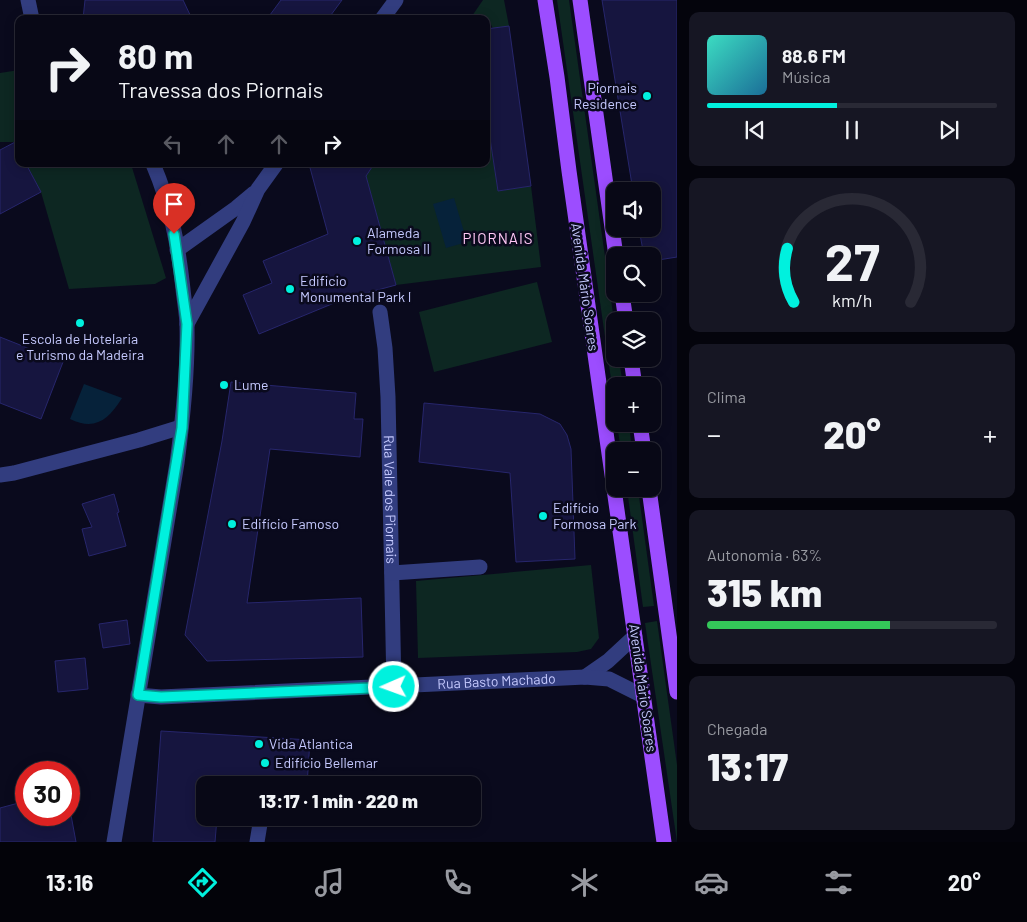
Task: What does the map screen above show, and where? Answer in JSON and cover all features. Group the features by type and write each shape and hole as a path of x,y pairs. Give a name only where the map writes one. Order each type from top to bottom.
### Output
{"main road":[{"name":"Avenida Mário Soares","path":"545,0 664,842"},
{"path":"580,0 615,247"},
{"path":"650,497 675,663 677,692"}],"street":[{"path":"28,0 31,15"},
{"path":"385,15 396,0"},
{"path":"114,842 182,428 187,324 177,250 167,197 154,167"},
{"path":"187,324 243,222 258,189 274,167"},
{"path":"177,250 236,208 258,189"},
{"name":"Rua Vale dos Piornais","path":"380,312 385,348 388,397 394,687"},
{"path":"0,475 14,473 182,428"},
{"path":"392,573 480,568"},
{"path":"585,677 608,661 635,636"},
{"name":"Rua Basto Machado","path":"138,695 161,697 585,677 609,679 643,696"},
{"path":"258,842 260,826"}],"green space":[{"path":"483,0 504,0 509,26 493,29 490,15 473,15"},
{"path":"557,0 569,0 606,264 606,302 611,302 613,312 606,312 606,344"},
{"path":"15,71 15,142 0,142 0,73"},
{"path":"490,138 498,191 531,186 541,267 396,285 366,176 372,167 490,167"},
{"path":"28,167 132,167 166,278 155,284 69,289 41,192"},
{"path":"537,282 552,342 434,372 419,312"},
{"path":"609,367 620,367 622,377 611,377"},
{"path":"618,432 630,432 631,442 620,442"},
{"path":"628,497 639,497 654,606 643,607"},
{"path":"591,565 599,638 591,649 577,652 418,658 416,581"},
{"path":"657,621 677,765 677,842 645,623"}],"water":[{"path":"454,198 467,242 446,248 433,204"},
{"path":"84,384 122,398 111,412 100,421 87,424 70,419"}],"building":[{"path":"85,0 183,0 190,15 83,15"},
{"path":"281,0 342,0 331,15 270,15"},
{"name":"Piornais Residence","path":"602,0 677,0 677,257 661,260 661,247 642,247 640,237 661,237 661,182 632,182"},
{"path":"509,26 531,186 498,191 490,138 490,28"},
{"path":"15,142 15,167 28,167 41,192 0,214 0,150"},
{"path":"310,167 372,167 366,176 396,285 344,299 259,334 243,295 272,283 263,261 328,234"},
{"path":"0,337 63,362 41,419 0,403"},
{"name":"Edifício Famoso","path":"231,382 356,393 354,419 363,419 360,457 270,449 247,603 361,598 363,657 207,661 185,635 222,441"},
{"name":"Edifício Formosa Park","path":"424,403 540,414 560,424 567,435 571,449 575,559 516,562 510,473 419,462"},
{"path":"114,494 126,546 89,556 82,529 92,527 82,504"},
{"path":"127,620 130,644 103,648 99,624"},
{"path":"85,658 88,689 58,692 55,661"},
{"path":"161,731 310,740 308,776 196,776 196,826 216,826 215,842 153,842"},
{"path":"15,804 15,826 73,826 76,842 0,842 0,808"}],"place":[{"name":"Piornais Residence","path":"647,96"},
{"name":"Alameda Formosa II","path":"357,241"},
{"name":"Edificio Monumental Park I","path":"290,289"},
{"name":"Escola de Hotelaria e Turismo da Madeira","path":"80,323"},
{"name":"Lume","path":"224,385"},
{"name":"Edifício Formosa Park","path":"543,516"},
{"name":"Edifício Famoso","path":"232,524"},
{"name":"Vida Atlantica","path":"259,744"},
{"name":"Edifício Bellemar","path":"265,763"}],"district":[{"name":"PIORNAIS","path":"498,239"}],"route":[{"path":"174,234 187,324 182,428 138,695 161,697 394,687"}]}
